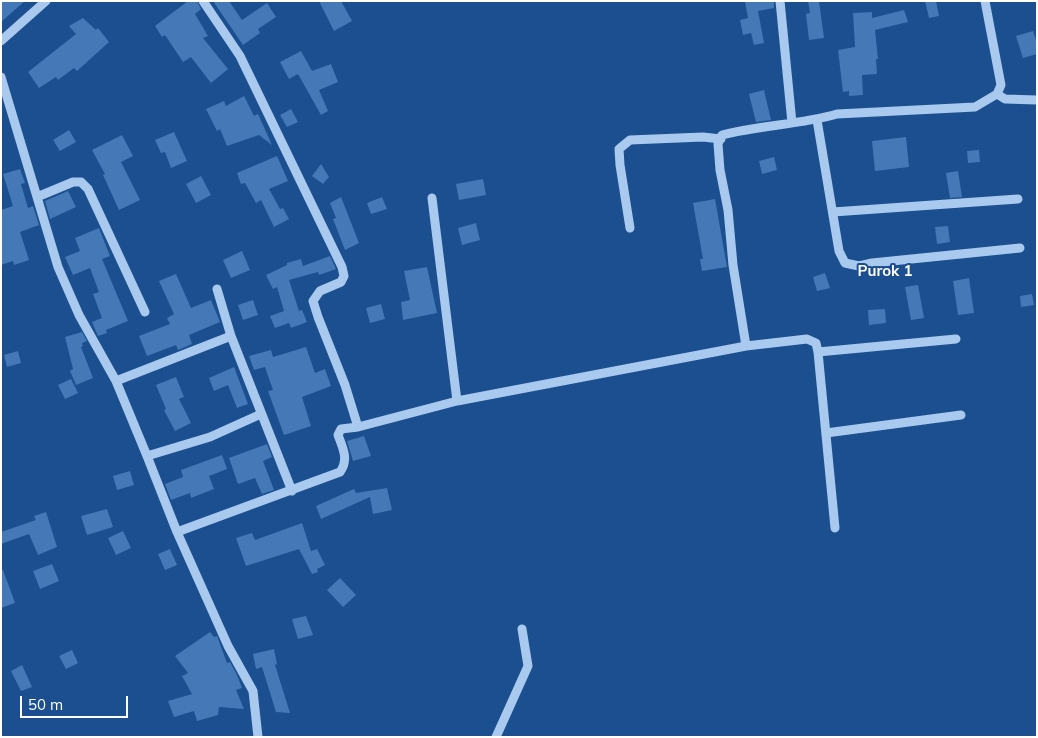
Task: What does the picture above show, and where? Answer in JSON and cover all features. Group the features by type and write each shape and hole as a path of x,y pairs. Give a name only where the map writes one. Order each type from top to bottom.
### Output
{"street":[{"path":"203,1 240,56 342,267 344,276 341,282 320,291 313,301 345,385 358,426"},
{"path":"780,1 792,123"},
{"path":"746,346 733,265 728,210 720,170 718,144 722,135 746,129 818,120 837,114 975,106 997,94 1001,85 985,1"},
{"path":"1,41 45,2"},
{"path":"1,77 58,267 79,315 116,381 177,532 228,646 253,691 258,737"},
{"path":"997,94 1004,99 1037,100"},
{"path":"818,120 839,251 845,263 859,266 872,263 1020,248"},
{"path":"630,228 619,149 630,140 703,137 721,139"},
{"path":"37,197 73,182 81,182 88,189 145,312"},
{"path":"432,198 457,401"},
{"path":"833,212 1018,199"},
{"path":"216,289 231,336 292,491"},
{"path":"116,381 231,336"},
{"path":"177,532 340,472 344,466 345,458 338,435 341,429 457,401 746,346 807,339 816,343 818,352 835,528"},
{"path":"818,352 956,339"},
{"path":"147,456 210,437 261,414"},
{"path":"826,433 961,415"},
{"path":"496,737 528,666 522,630"}],"building":[{"path":"1,1 25,1 1,22"},
{"path":"188,1 197,1 201,9 195,14 208,36 203,38 228,69 211,83 191,57 183,62 165,35 162,37 155,26"},
{"path":"213,1 229,1 242,20 267,3 276,17 258,29 260,33 243,45"},
{"path":"319,1 341,1 352,21 334,31"},
{"path":"774,1 774,8 758,11 764,43 754,45 751,33 743,35 740,20 748,18 745,2"},
{"path":"808,1 819,1 824,38 809,40 806,14 810,13"},
{"path":"925,1 936,1 939,16 929,18"},
{"path":"904,10 908,22 875,30 878,59 876,59 877,74 862,75 863,95 849,96 849,91 843,92 838,50 855,47 853,13 872,12 872,18"},
{"path":"83,18 96,30 98,28 109,42 77,71 74,68 58,80 56,77 39,88 28,72 76,34 69,26"},
{"path":"1033,31 1037,43 1037,54 1023,58 1016,36"},
{"path":"301,51 312,71 331,64 338,82 319,90 328,111 321,115 298,74 289,79 280,62"},
{"path":"764,90 771,120 756,122 749,94"},
{"path":"244,96 254,116 258,114 272,145 259,135 227,146 220,129 217,131 206,109 224,101 226,106"},
{"path":"291,109 298,122 287,127 280,115"},
{"path":"69,130 76,142 60,151 53,140"},
{"path":"174,132 187,161 171,168 165,152 161,153 155,140"},
{"path":"122,135 133,156 121,162 140,200 119,210 103,175 105,174 92,150"},
{"path":"906,137 909,167 875,171 872,141"},
{"path":"979,150 980,162 968,163 967,151"},
{"path":"277,156 288,181 269,189 280,209 283,208 289,219 274,227 261,200 256,203 245,183 241,184 237,173"},
{"path":"774,157 777,170 762,174 759,161"},
{"path":"321,164 329,177 323,184 312,176"},
{"path":"20,169 25,183 21,184 28,208 33,206 39,225 20,232 29,260 14,265 13,261 1,265 1,210 13,206 3,174"},
{"path":"958,171 962,197 950,198 946,173"},
{"path":"201,176 211,195 196,203 186,184"},
{"path":"483,179 486,195 459,200 456,184"},
{"path":"68,191 76,207 50,219 45,201"},
{"path":"341,197 359,243 345,250 333,219 336,218 330,203"},
{"path":"382,197 387,209 371,214 367,203"},
{"path":"715,199 727,267 702,271 700,259 703,259 693,203"},
{"path":"476,223 480,240 462,245 458,228"},
{"path":"948,226 950,242 937,244 935,227"},
{"path":"99,228 110,256 102,259 128,321 106,330 107,333 98,336 92,322 102,318 93,294 99,292 90,268 73,275 65,257 80,251 75,238"},
{"path":"242,251 250,270 231,278 223,260"},
{"path":"330,256 336,269 319,275 318,272 289,280 299,311 302,310 307,322 291,328 289,323 275,328 270,316 284,311 277,287 273,289 266,275 287,265 287,263 301,259 303,266"},
{"path":"427,267 437,313 403,320 401,302 410,300 404,271"},
{"path":"825,273 830,288 817,291 813,277"},
{"path":"176,274 191,308 211,300 220,322 189,335 192,344 178,350 176,345 147,356 139,336 170,324 167,318 174,314 159,281"},
{"path":"969,278 974,313 958,315 953,281"},
{"path":"918,285 924,318 911,320 905,287"},
{"path":"1032,294 1034,305 1021,307 1020,296"},
{"path":"253,300 258,315 243,320 238,305"},
{"path":"381,304 385,319 370,323 366,308"},
{"path":"885,309 886,323 869,325 868,310"},
{"path":"82,332 87,341 82,343 83,346 81,347 93,378 76,385 70,371 73,369 65,337"},
{"path":"306,347 315,373 325,369 331,386 302,397 311,426 284,435 268,391 273,390 265,367 254,370 249,356 271,350 273,357"},
{"path":"18,351 21,363 7,367 4,355"},
{"path":"234,367 248,404 237,408 228,385 214,391 209,378"},
{"path":"176,377 184,397 179,399 191,423 175,431 164,410 166,409 156,385"},
{"path":"71,379 78,393 65,399 58,385"},
{"path":"364,436 371,456 353,461 347,441"},
{"path":"267,444 272,457 263,461 274,490 262,494 255,478 238,484 229,458"},
{"path":"222,455 227,469 209,476 214,489 191,498 190,493 171,500 165,484 183,477 181,470"},
{"path":"130,471 134,485 117,490 113,476"},
{"path":"387,488 392,510 373,514 370,497 321,519 316,506 354,489 356,493"},
{"path":"107,509 113,527 87,535 81,516"},
{"path":"46,512 57,547 38,555 29,534 1,544 1,532 36,520 34,516"},
{"path":"302,523 311,551 317,549 325,565 317,569 318,572 312,574 299,549 246,566 236,538 252,533 255,540"},
{"path":"123,531 131,548 116,555 108,538"},
{"path":"170,549 177,565 165,570 158,554"},
{"path":"52,564 59,581 40,589 33,571"},
{"path":"1,570 3,570 15,603 1,608"},
{"path":"340,578 356,595 343,607 327,590"},
{"path":"306,616 313,635 298,639 292,619"},
{"path":"210,632 214,637 217,636 227,663 230,662 237,675 242,688 236,690 244,709 219,707 218,715 197,721 194,711 174,717 168,701 192,694 182,676 188,673 175,656"},
{"path":"274,649 277,664 275,665 290,713 276,712 262,667 256,669 253,654"},
{"path":"72,650 78,663 66,669 59,656"},
{"path":"22,665 32,687 21,691 11,671"}],"district":[{"name":"Purok 1","path":"885,271"}]}
